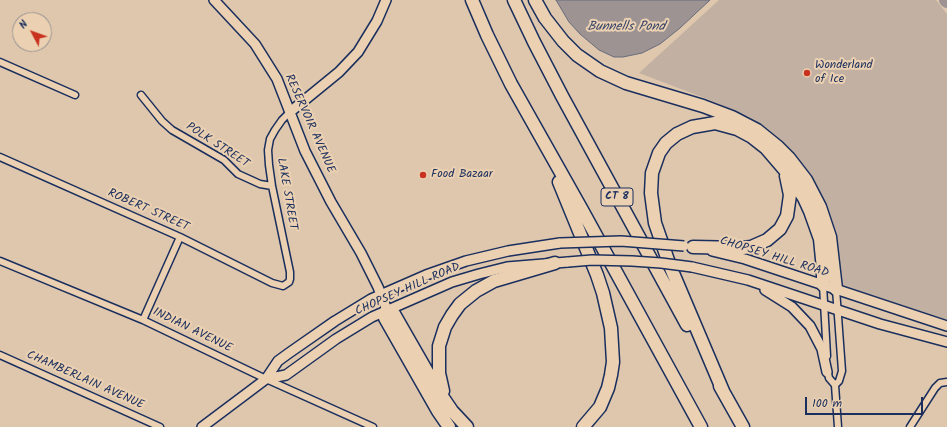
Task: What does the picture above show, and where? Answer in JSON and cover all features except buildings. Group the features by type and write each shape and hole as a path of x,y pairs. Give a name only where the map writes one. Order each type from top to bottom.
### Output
{"highway":[{"path":"472,0 499,60 539,135 582,210 701,427"},
{"name":"CT 8","path":"514,0 562,96 743,427"},
{"path":"535,0 547,22 563,41 584,60 600,71 626,83 708,108 732,117 757,130 778,147 789,158 806,180 820,207 830,237 836,289"},
{"path":"723,392 661,244 652,207 652,173 659,154 666,143 684,130 700,125 715,124 737,129 756,140 772,153 797,186 810,211 820,239 823,285"},
{"path":"539,135 597,275 605,300 611,328 613,355 610,382 600,407 583,427"},
{"path":"688,247 751,247 767,240 780,229 789,209 790,189 783,170 772,153"},
{"path":"464,424 446,399 439,373 440,346 443,333 449,321 456,309 466,299 488,283 507,276 555,263"},
{"path":"449,427 438,411 385,318 385,313 387,310 394,314 437,389 464,424"}],"main road":[{"name":"RESERVOIR AVENUE","path":"214,0 247,35 261,53 277,79 311,164 361,253 387,310"},
{"path":"290,112 339,72 358,52 377,21 386,0"},
{"name":"CHOPSEY HILL ROAD","path":"202,427 266,379 278,361 347,313 381,294 426,275 466,261 508,251 560,243 622,241 688,247 745,259 947,326"},
{"name":"CHOPSEY HILL ROAD","path":"266,379 286,375 346,332 387,310 439,287 507,267 592,260 626,260 692,267 748,280 880,324 947,342"},
{"path":"748,280 786,302 804,319 819,342 824,356 827,372"}],"street":[{"path":"0,62 75,95"},
{"name":"POLK STREET","path":"141,95 162,121 172,130 224,160 238,174 260,184 272,186"},
{"name":"LAKE STREET","path":"286,284 290,279 290,272 272,186 268,158 270,139 279,124 290,112"},
{"name":"ROBERT STREET","path":"0,157 180,237 272,283 279,285 286,284"},
{"path":"143,320 180,237"},
{"name":"INDIAN AVENUE","path":"0,261 143,320 266,379 373,427"},
{"path":"823,285 827,372 829,378 835,385 838,427"},
{"path":"835,385 839,381 842,372 836,289"},
{"name":"CHAMBERLAIN AVENUE","path":"0,355 160,427"},
{"path":"910,427 935,388 940,384 947,382"}],"shaded area":[{"path":"719,0 936,0 947,14 947,321 867,301 829,287 795,168 758,123 749,117 715,102 639,73"}],"water":[{"name":"Bunnells Pond","path":"556,0 710,0 680,28 660,44 642,53 623,57 614,57 599,50 580,34 569,22"}],"place":[{"name":"Wonderland of Ice","path":"807,73"},
{"name":"Food Bazaar","path":"423,175"}]}
